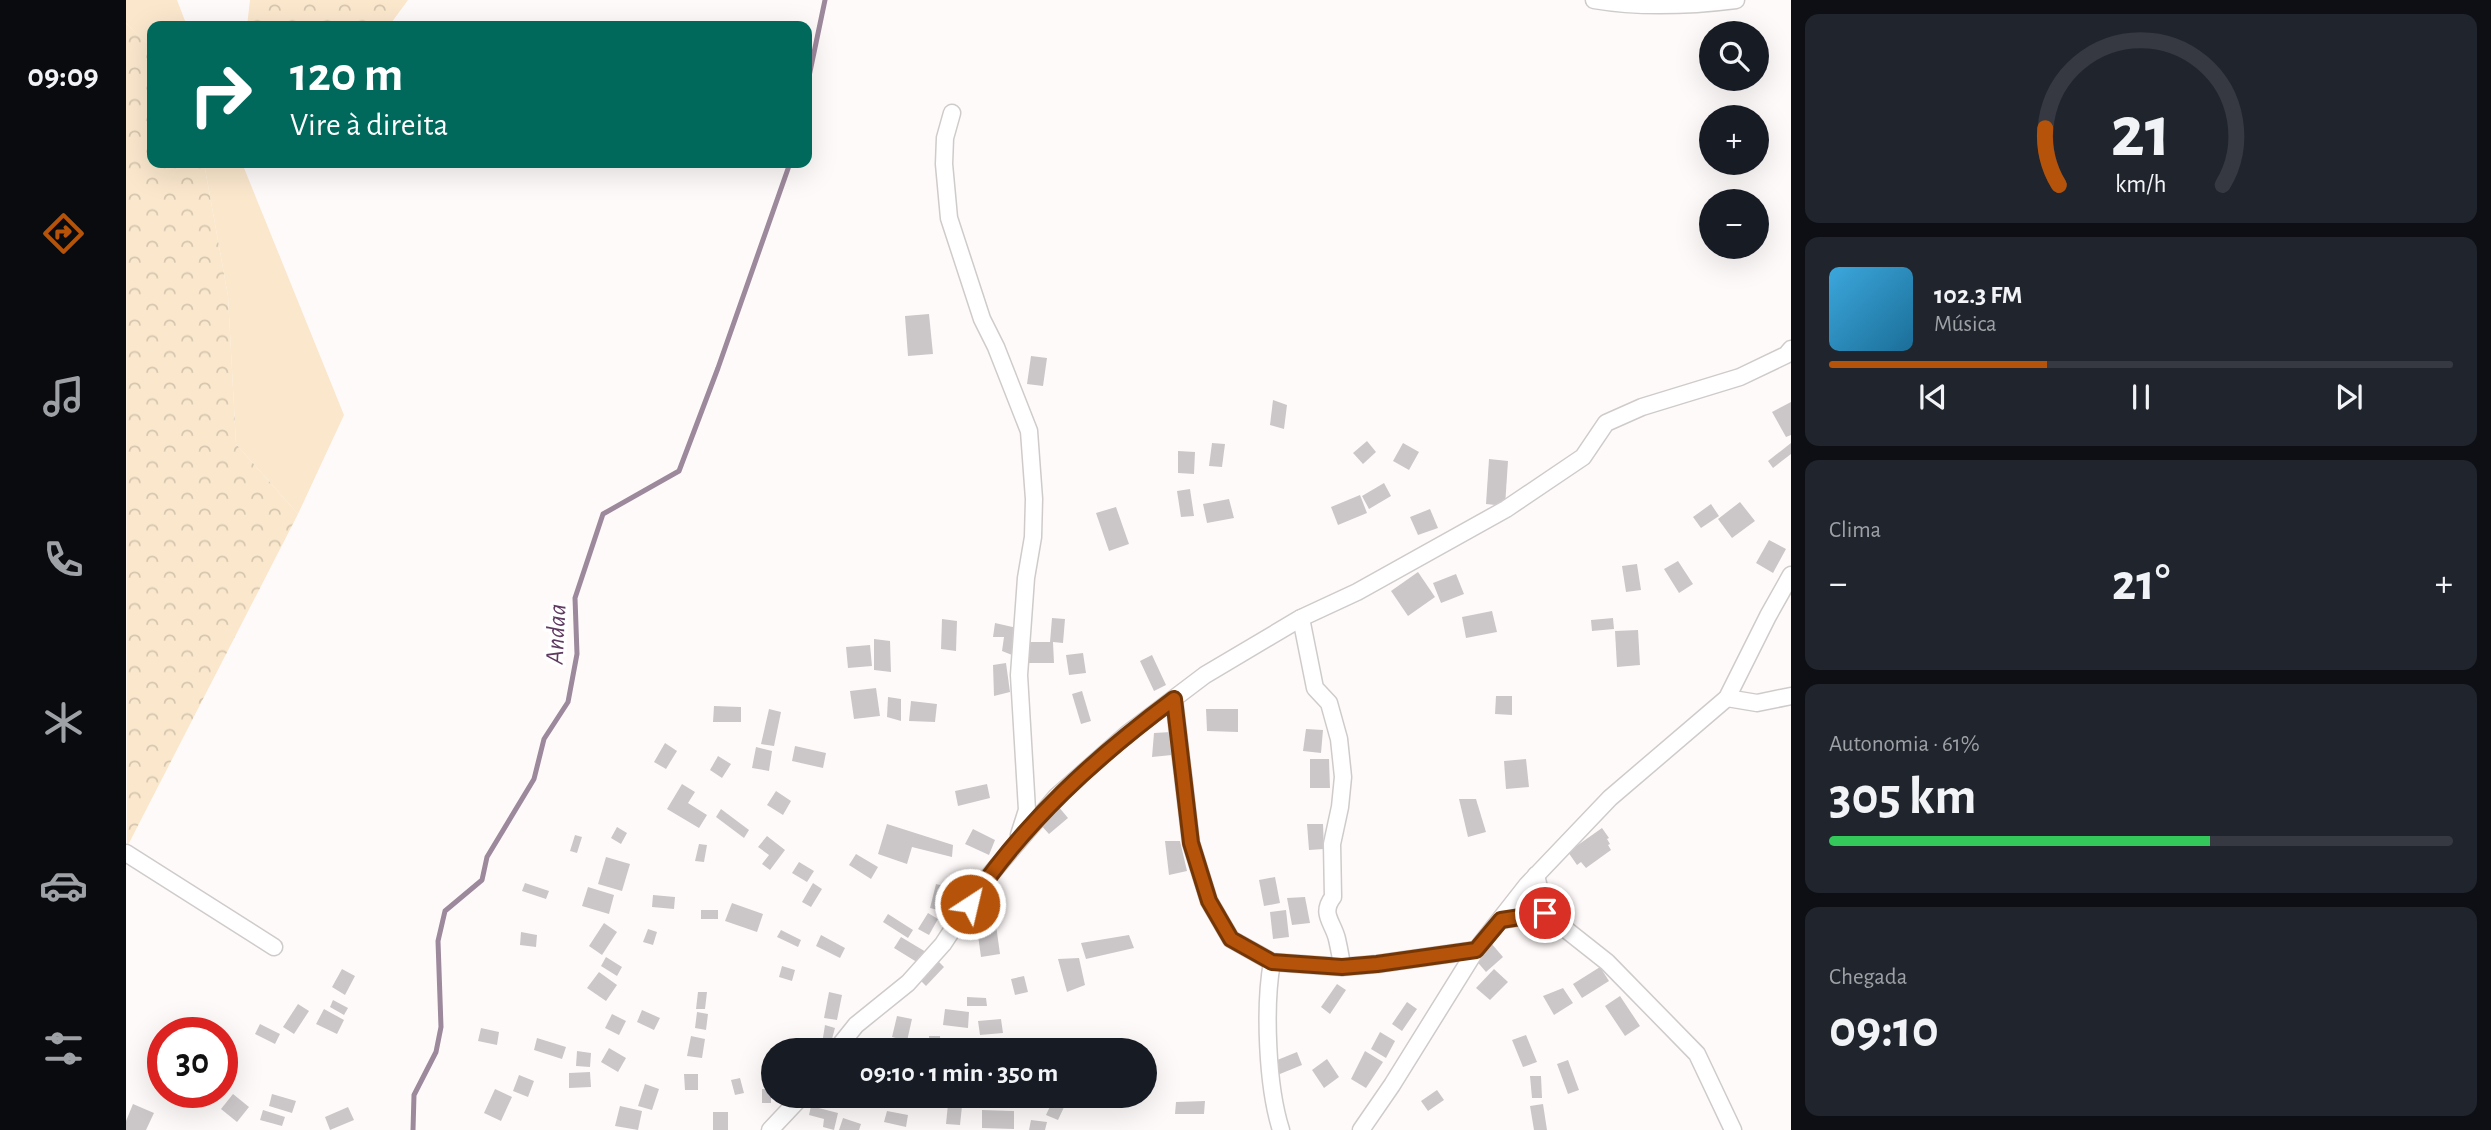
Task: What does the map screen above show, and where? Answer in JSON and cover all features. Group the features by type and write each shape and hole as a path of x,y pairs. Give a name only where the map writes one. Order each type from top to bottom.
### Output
{"street":[{"path":"1594,0 1628,6 1705,4 1736,0"},
{"path":"952,113 945,138 944,164 949,218 982,319 1029,431 1034,499 1033,537 1026,578 1019,675 1027,810 1017,841"},
{"path":"846,1038 856,1025 908,983 943,944 983,883 1057,796 1127,734 1205,675 1301,618 1357,592 1506,509 1583,457 1606,423 1642,407 1740,377 1786,355 1791,349"},
{"path":"1361,1130 1476,950 1536,875 1610,798 1727,698 1791,575"},
{"path":"1301,618 1315,688 1329,703 1339,739 1343,777 1332,844 1333,897 1327,904 1326,912 1336,935 1342,967"},
{"path":"1727,698 1757,703 1791,696"},
{"path":"1174,699 1191,843 1209,901 1231,939 1272,962 1342,967 1476,950"},
{"path":"126,853 274,947"},
{"path":"1536,875 1545,913 1607,962 1697,1054 1733,1130"},
{"path":"1501,920 1545,913"},
{"path":"1272,962 1267,989 1271,1082 1280,1130"},
{"path":"771,1130 791,1108"}],"green space":[{"path":"126,0 177,0 185,21 147,21 147,43 126,23"},
{"path":"250,0 408,0 393,21 248,21"},
{"path":"126,23 147,43 147,168 205,168 228,296 236,444 298,514 127,847"},
{"path":"205,168 244,168 344,415 298,514 236,444 228,296"}],"building":[{"path":"929,314 933,354 908,356 905,316"},
{"path":"1031,356 1047,358 1043,386 1027,384"},
{"path":"1273,400 1287,405 1284,429 1270,425"},
{"path":"1791,402 1791,435 1786,437 1772,412"},
{"path":"1367,441 1376,452 1363,464 1353,453"},
{"path":"1212,443 1225,444 1222,467 1209,466"},
{"path":"1403,443 1419,452 1409,470 1393,461"},
{"path":"1791,443 1791,454 1773,468 1768,461"},
{"path":"1178,451 1195,452 1194,474 1178,473"},
{"path":"1489,459 1508,461 1505,506 1486,504"},
{"path":"1384,483 1391,496 1369,509 1362,496"},
{"path":"1190,489 1194,516 1181,517 1177,491"},
{"path":"1360,495 1367,513 1338,525 1331,507"},
{"path":"1229,499 1234,518 1207,523 1203,504"},
{"path":"1740,502 1755,521 1732,538 1718,519"},
{"path":"1711,504 1719,516 1701,528 1693,517"},
{"path":"1116,507 1129,544 1109,551 1096,513"},
{"path":"1430,509 1438,528 1418,535 1410,517"},
{"path":"1769,540 1786,549 1773,573 1756,563"},
{"path":"1678,561 1693,584 1679,593 1664,569"},
{"path":"1637,564 1641,590 1626,592 1622,566"},
{"path":"1418,572 1435,597 1408,616 1391,591"},
{"path":"1456,574 1464,594 1441,603 1433,583"},
{"path":"1492,611 1497,632 1466,638 1462,617"},
{"path":"1052,618 1065,619 1063,643 1053,642 1054,663 1029,663 1028,642 1050,642"},
{"path":"1613,618 1614,629 1592,631 1591,620"},
{"path":"942,619 957,621 956,651 941,649"},
{"path":"995,623 1017,628 1017,657 1002,651 1004,637 993,637"},
{"path":"1638,630 1640,665 1617,667 1615,631"},
{"path":"874,639 890,641 891,672 874,670"},
{"path":"870,645 872,666 848,668 846,647"},
{"path":"1083,653 1086,673 1069,675 1066,655"},
{"path":"1152,655 1166,685 1154,691 1140,661"},
{"path":"1006,663 1010,692 994,696 993,665"},
{"path":"876,688 880,716 854,719 850,691"},
{"path":"1082,691 1091,721 1081,724 1072,694"},
{"path":"1496,696 1512,696 1512,715 1495,714"},
{"path":"888,697 901,699 901,721 887,717"},
{"path":"911,701 937,704 935,722 909,721"},
{"path":"714,706 741,707 741,722 713,722"},
{"path":"769,709 781,712 774,746 761,744"},
{"path":"1206,709 1238,709 1238,732 1207,731"},
{"path":"1306,729 1323,730 1321,753 1303,751"},
{"path":"1171,732 1172,755 1152,757 1154,733"},
{"path":"665,743 677,751 666,769 654,762"},
{"path":"795,746 826,753 823,768 792,761"},
{"path":"756,747 772,751 769,771 752,768"},
{"path":"718,756 731,764 722,778 710,770"},
{"path":"1310,759 1329,759 1330,788 1310,788"},
{"path":"1526,759 1529,787 1506,789 1504,761"},
{"path":"682,784 695,792 688,803 707,815 699,828 667,809"},
{"path":"987,784 990,798 958,806 955,791"},
{"path":"776,791 791,801 783,815 767,805"},
{"path":"1459,799 1476,799 1486,832 1468,837"},
{"path":"1058,806 1068,818 1049,834 1039,823"},
{"path":"721,809 749,830 744,838 716,817"},
{"path":"887,824 953,845 952,857 912,847 907,864 878,854"},
{"path":"1307,824 1323,824 1324,849 1309,850"},
{"path":"617,827 627,833 621,844 611,838"},
{"path":"1602,828 1609,838 1608,845 1611,850 1586,868 1581,862 1577,865 1568,852"},
{"path":"973,829 995,840 989,855 965,844"},
{"path":"575,835 582,837 577,853 570,851"},
{"path":"767,836 785,850 770,870 762,864 769,855 758,847"},
{"path":"1165,841 1180,841 1187,871 1169,875"},
{"path":"699,844 707,845 704,862 695,861"},
{"path":"856,854 878,867 871,879 849,865"},
{"path":"606,857 630,864 622,891 598,884"},
{"path":"799,862 814,871 807,882 792,873"},
{"path":"1275,877 1280,903 1264,906 1259,880"},
{"path":"525,883 549,891 546,899 522,891"},
{"path":"813,883 822,889 811,907 802,902"},
{"path":"936,884 952,888 946,912 930,908"},
{"path":"588,887 614,895 609,914 582,906"},
{"path":"653,895 675,897 674,909 652,907"},
{"path":"1305,897 1310,923 1292,925 1287,898"},
{"path":"732,903 763,914 757,932 725,921"},
{"path":"701,910 718,910 718,919 701,919"},
{"path":"1286,910 1289,937 1273,939 1270,912"},
{"path":"928,913 938,919 929,935 918,929"},
{"path":"888,914 913,930 908,938 883,922"},
{"path":"604,923 617,932 602,955 589,946"},
{"path":"996,925 1000,954 981,957 977,928"},
{"path":"648,929 657,932 653,945 643,942"},
{"path":"781,930 801,940 798,947 777,937"},
{"path":"521,932 537,935 536,947 520,945"},
{"path":"821,935 845,948 840,958 816,946"},
{"path":"1129,935 1134,948 1086,959 1081,943"},
{"path":"901,937 926,952 920,964 894,948"},
{"path":"1491,943 1503,957 1486,972 1474,958"},
{"path":"606,957 622,967 617,976 601,966"},
{"path":"1079,958 1085,985 1067,992 1058,959"},
{"path":"937,960 944,967 926,986 919,979"},
{"path":"782,966 795,970 792,981 779,977"},
{"path":"1600,967 1609,981 1582,998 1573,984"},
{"path":"342,969 355,976 345,995 332,987"},
{"path":"1494,969 1508,982 1490,1000 1476,988"},
{"path":"599,972 617,985 606,1001 587,988"},
{"path":"1024,976 1028,992 1015,995 1011,979"},
{"path":"1337,984 1346,990 1330,1014 1321,1007"},
{"path":"1563,988 1573,1003 1554,1015 1543,996"},
{"path":"698,992 707,992 705,1009 696,1009"},
{"path":"829,992 842,995 837,1020 824,1018"},
{"path":"1620,996 1640,1026 1625,1036 1605,1006"},
{"path":"967,997 986,998 987,1006 967,1006"},
{"path":"333,1000 348,1008 344,1015 330,1007"},
{"path":"1407,1002 1417,1009 1402,1031 1392,1024"},
{"path":"298,1004 309,1011 294,1034 283,1027"},
{"path":"324,1009 344,1020 337,1034 316,1024"},
{"path":"945,1009 969,1012 968,1028 943,1025"},
{"path":"642,1010 660,1018 654,1030 637,1022"},
{"path":"697,1012 708,1014 706,1030 695,1028"},
{"path":"612,1014 626,1021 619,1035 605,1028"},
{"path":"897,1016 912,1019 908,1038 892,1037"},
{"path":"1001,1019 1003,1033 980,1035 978,1021"},
{"path":"260,1024 280,1034 275,1044 255,1034"},
{"path":"825,1025 835,1028 832,1038 823,1038"},
{"path":"481,1028 499,1032 497,1045 478,1041"},
{"path":"1380,1032 1395,1041 1386,1058 1371,1049"},
{"path":"1526,1035 1537,1062 1523,1067 1512,1040"},
{"path":"691,1036 705,1039 702,1058 687,1056"},
{"path":"537,1038 566,1047 562,1059 534,1050"},
{"path":"609,1048 626,1058 618,1072 601,1062"},
{"path":"577,1051 591,1053 590,1067 576,1066"},
{"path":"1365,1051 1383,1062 1366,1088 1351,1079"},
{"path":"1297,1052 1302,1065 1275,1076 1270,1063"},
{"path":"1327,1059 1339,1077 1324,1088 1312,1070"},
{"path":"1568,1060 1579,1090 1568,1094 1557,1064"},
{"path":"590,1072 591,1087 569,1088 569,1073"},
{"path":"684,1074 698,1074 698,1090 685,1090"},
{"path":"519,1075 534,1081 528,1097 513,1091"},
{"path":"1530,1076 1541,1076 1542,1098 1532,1098"},
{"path":"740,1078 744,1093 735,1095 731,1080"},
{"path":"645,1084 659,1089 652,1110 638,1106"},
{"path":"495,1089 512,1097 501,1121 484,1113"},
{"path":"1437,1090 1444,1100 1428,1111 1421,1101"},
{"path":"272,1094 296,1101 292,1113 269,1106"},
{"path":"238,1098 249,1107 237,1122 221,1109 238,1108"},
{"path":"1205,1101 1204,1114 1175,1114 1176,1102"},
{"path":"133,1104 154,1113 146,1130 126,1130 126,1121"},
{"path":"1543,1104 1547,1130 1534,1130 1530,1106"},
{"path":"620,1106 642,1111 638,1130 615,1126"},
{"path":"348,1107 354,1120 330,1130 325,1117"},
{"path":"811,1108 838,1113 834,1130 823,1127 824,1119 809,1115"},
{"path":"948,1108 962,1108 960,1125 946,1124"},
{"path":"1049,1108 1064,1108 1058,1120 1046,1115"},
{"path":"263,1110 285,1117 282,1126 260,1120"},
{"path":"982,1110 1014,1111 1014,1129 982,1128"},
{"path":"887,1111 908,1115 906,1127 884,1122"},
{"path":"713,1112 728,1112 728,1130 713,1130"},
{"path":"843,1118 861,1124 859,1130 839,1130"},
{"path":"1031,1120 1047,1122 1045,1130 1029,1130"}],"waterway":[{"name":"Andaa","path":"812,62 825,0"},
{"name":"Andaa","path":"413,1130 414,1095 436,1052 441,1027 438,941 445,911 482,880 487,857 534,779 544,739 568,702 577,654 575,598 603,514 679,471 788,168"}],"route":[{"path":"970,904 983,883 1057,796 1127,734 1174,699 1191,843 1209,901 1231,939 1272,962 1342,967 1476,950 1501,920 1545,913"}]}
